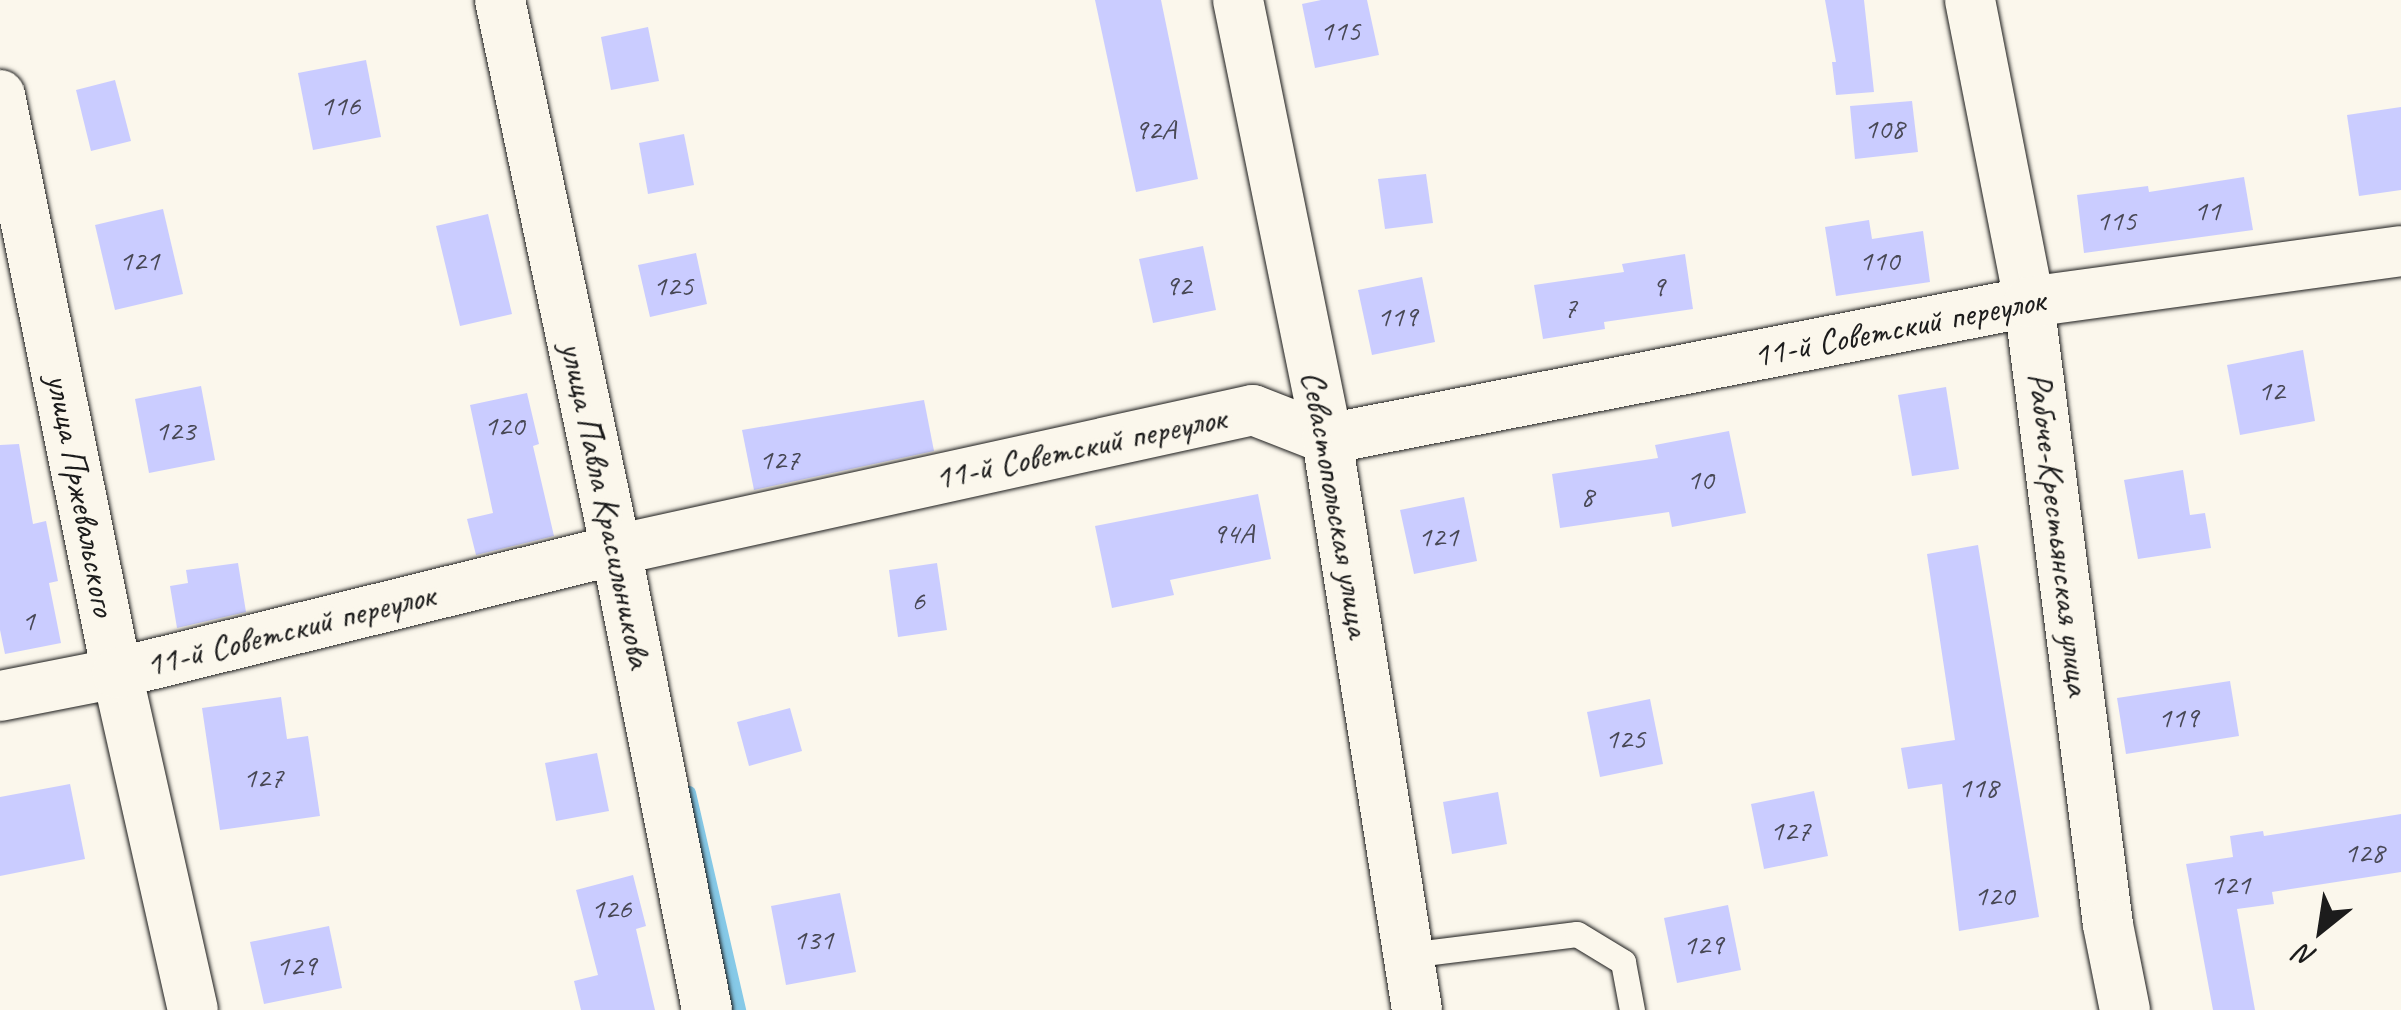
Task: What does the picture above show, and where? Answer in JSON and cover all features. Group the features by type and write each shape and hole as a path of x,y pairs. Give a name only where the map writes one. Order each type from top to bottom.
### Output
{"street":[{"name":"улица Павла Красильникова","path":"500,0 708,1010"},
{"name":"Севастопольская улица","path":"1238,0 1328,439 1417,1010"},
{"name":"Рабоче-Крестьянская улица","path":"1970,0 2029,302 2108,925 2125,1010"},
{"name":"улица Пржевальского","path":"0,96 117,673 193,1010"},
{"name":"11-й Советский переулок","path":"0,696 117,673 616,550 1253,410 1328,439 2029,302 2401,251"}],"lane":[{"path":"1408,954 1577,934 1622,962 1632,1010"}],"building":[{"path":"1095,0 1161,0 1198,179 1136,192"},
{"path":"1367,0 1379,55 1315,68 1302,4"},
{"path":"1825,0 1864,0 1874,92 1836,95 1832,62 1836,62"},
{"path":"648,27 659,81 611,90 601,37"},
{"path":"366,60 381,137 313,150 298,73"},
{"path":"115,80 131,141 91,151 76,90"},
{"path":"1912,101 1918,152 1855,159 1850,106"},
{"path":"2401,107 2401,190 2359,196 2347,115"},
{"path":"684,134 694,185 648,194 639,143"},
{"path":"1426,174 1433,223 1385,229 1378,179"},
{"path":"2244,177 2253,230 2084,253 2077,195 2148,186 2149,192"},
{"path":"163,209 183,294 115,310 95,225"},
{"path":"488,214 512,314 460,326 436,226"},
{"path":"1869,220 1872,239 1923,231 1930,282 1836,296 1825,227"},
{"path":"1203,246 1216,310 1153,323 1139,259"},
{"path":"696,253 707,304 650,317 638,265"},
{"path":"1685,254 1693,309 1604,322 1605,329 1543,339 1534,285 1624,272 1622,264"},
{"path":"1422,277 1435,342 1372,355 1358,290"},
{"path":"2303,350 2315,421 2240,435 2227,365"},
{"path":"201,386 215,460 149,473 135,399"},
{"path":"1946,387 1959,469 1912,476 1898,395"},
{"path":"527,393 539,444 533,446 554,536 476,555 467,519 493,513 470,405"},
{"path":"924,400 934,451 754,490 742,430"},
{"path":"1729,431 1746,513 1672,527 1669,512 1560,528 1552,474 1658,458 1655,445"},
{"path":"19,444 33,524 46,521 58,581 49,583 61,643 5,654 0,630 0,445"},
{"path":"2183,470 2190,515 2205,513 2211,548 2138,559 2124,480"},
{"path":"1258,494 1271,559 1170,580 1174,595 1112,608 1095,526"},
{"path":"1464,497 1477,561 1414,574 1400,510"},
{"path":"1978,545 2039,917 1959,931 1942,784 1908,789 1901,748 1955,740 1927,554"},
{"path":"238,563 246,612 177,628 170,586 188,583 186,570"},
{"path":"937,563 947,630 898,637 889,570"},
{"path":"2230,681 2239,736 2126,754 2117,698"},
{"path":"281,697 287,739 308,736 320,816 220,830 202,708"},
{"path":"1650,699 1663,764 1600,777 1587,712"},
{"path":"790,708 802,751 749,766 737,722"},
{"path":"597,753 609,811 556,821 545,763"},
{"path":"70,784 85,859 0,876 0,797"},
{"path":"1814,791 1828,856 1764,869 1751,804"},
{"path":"1498,792 1507,844 1452,854 1443,802"},
{"path":"2401,814 2401,872 2272,892 2274,904 2237,909 2255,1010 2213,1010 2186,864 2233,857 2230,836 2263,831 2264,836"},
{"path":"633,875 646,926 636,929 655,1010 581,1010 574,981 598,975 576,890"},
{"path":"840,893 856,972 786,985 771,906"},
{"path":"1728,905 1741,970 1677,983 1664,918"},
{"path":"329,926 342,988 264,1004 250,942"}],"waterway":[{"path":"689,793 739,1010"}]}
